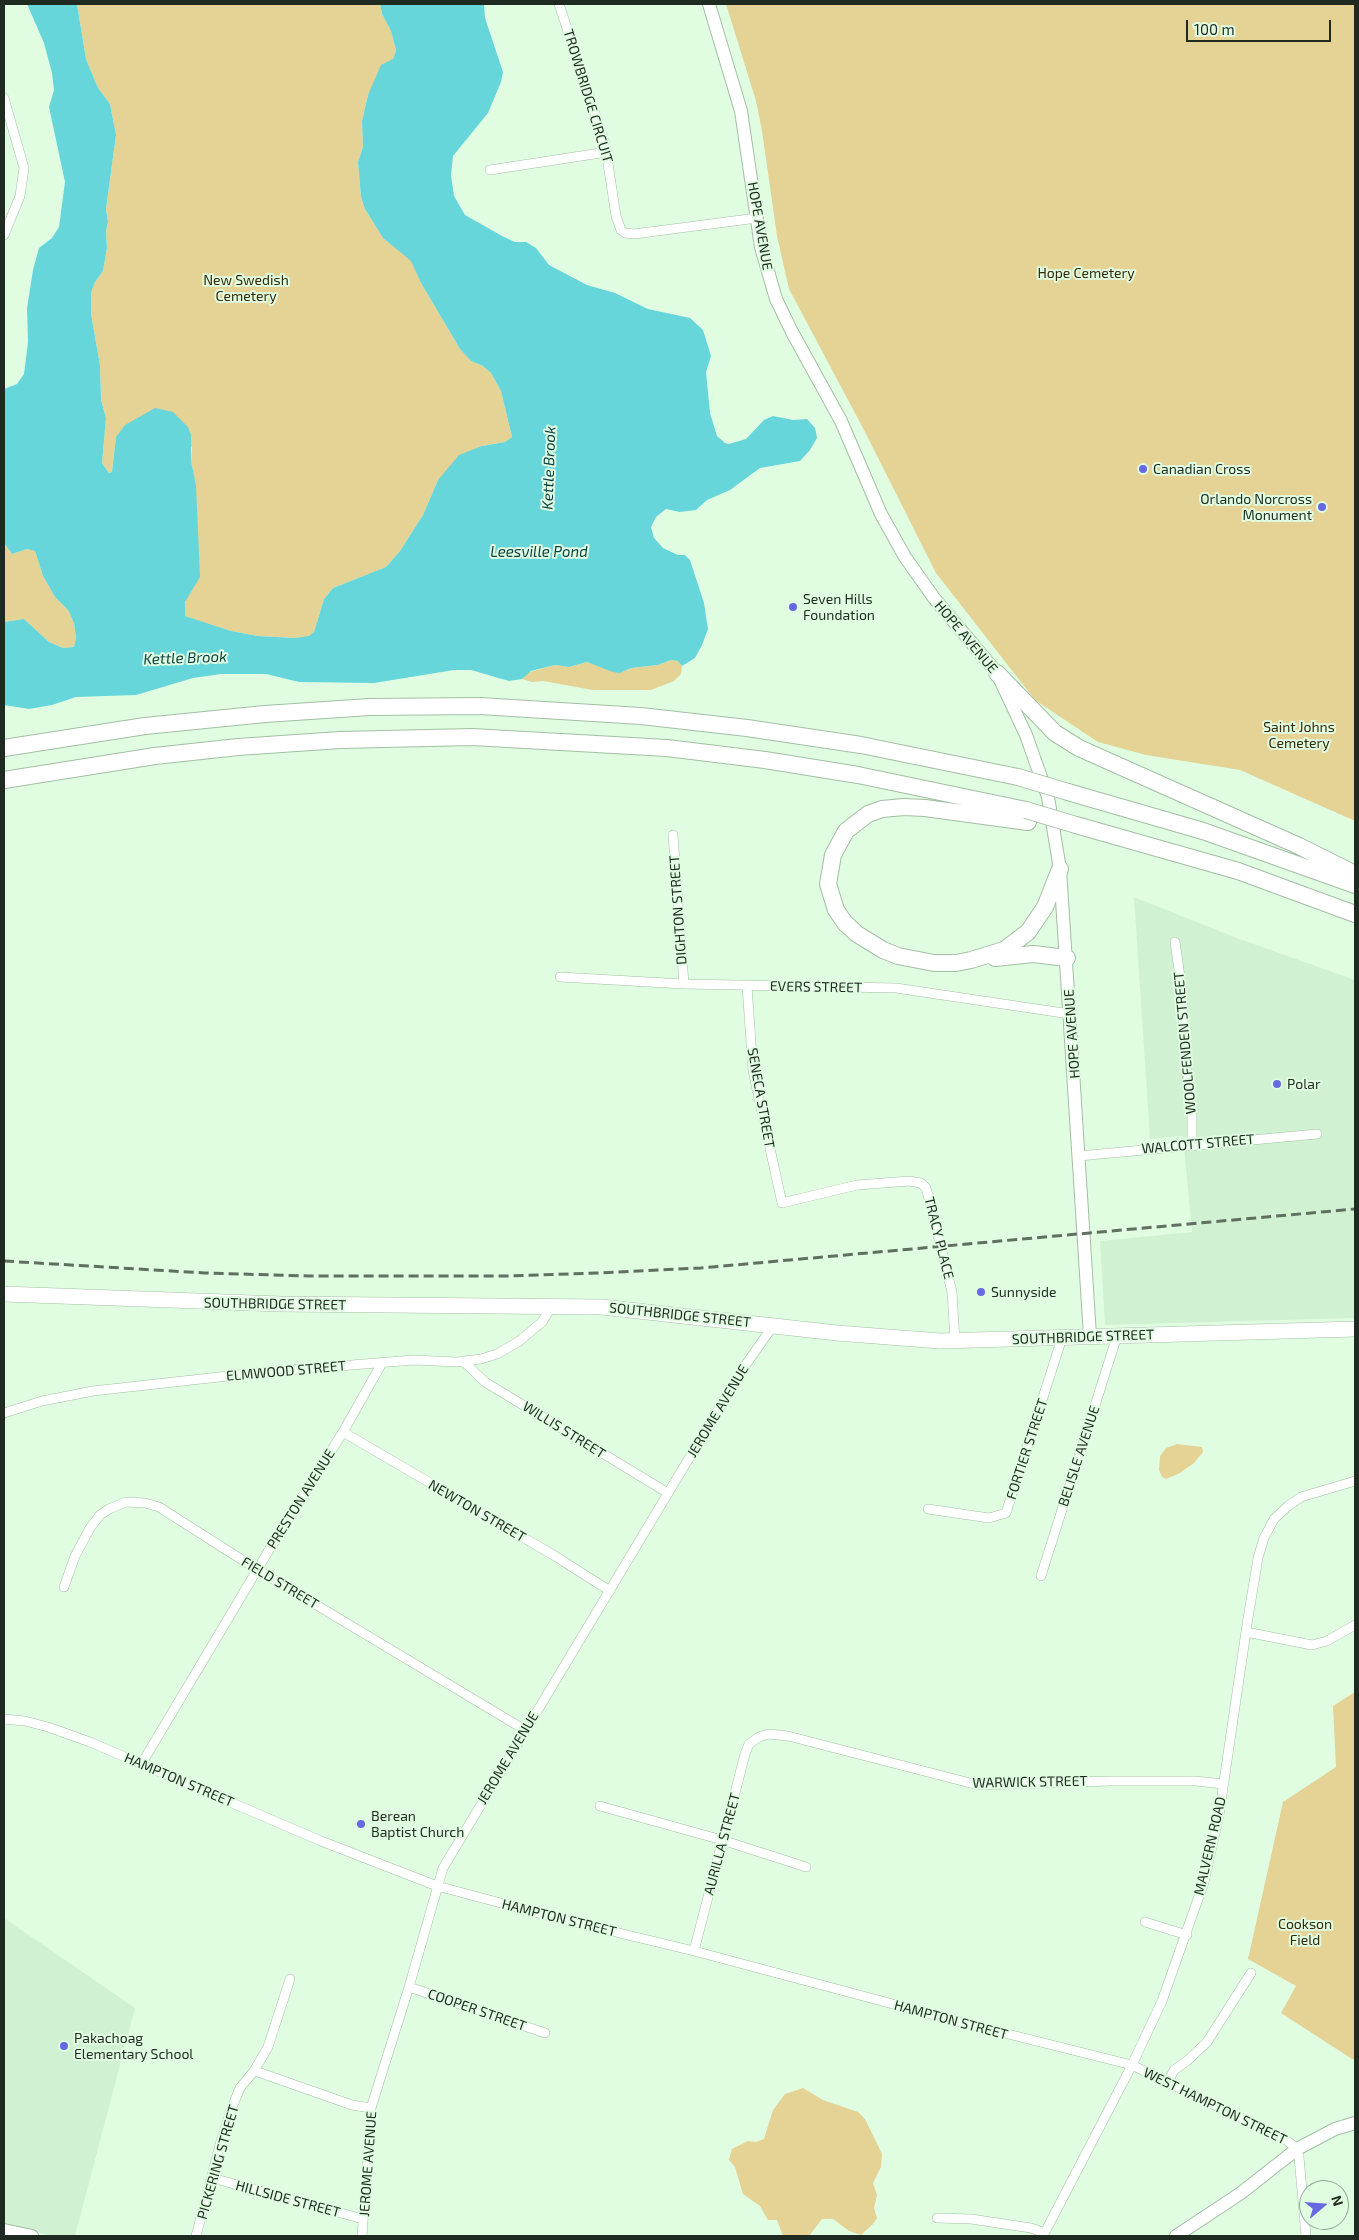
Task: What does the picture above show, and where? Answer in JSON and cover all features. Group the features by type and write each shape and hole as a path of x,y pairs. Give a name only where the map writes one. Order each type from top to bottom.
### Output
{"highway":[{"path":"997,672 1055,732 1079,748 1300,846 1355,874"},
{"path":"4,748 135,727 265,714 362,707 480,706 641,716 739,727 861,746 1018,777 1204,831 1355,884"},
{"path":"4,780 155,756 238,747 340,740 472,737 667,748 765,760 858,775 1095,831 1238,871 1355,914"},
{"path":"1027,816 925,808 882,809 855,822 846,831 833,855 828,884 831,896 836,910 845,923 857,934 883,950 915,960 948,963 1033,954 1067,958"},
{"path":"971,960 1004,950 1028,932 1045,906 1060,869"}],"main road":[{"name":"HOPE AVENUE","path":"708,4 741,111 761,247 776,299 841,421 889,529 905,557 934,598 997,672 1026,736 1048,797 1060,869 1067,958 1090,1336"},
{"name":"SOUTHBRIDGE STREET","path":"4,1294 282,1304 611,1308 892,1338 955,1341 1355,1329"},
{"path":"1176,2236 1256,2182 1297,2150 1334,2129 1355,2123"},
{"path":"4,2230 32,2236"}],"street":[{"name":"TROWBRIDGE CIRCUIT","path":"559,4 607,152 618,226 625,233 634,234 756,218"},
{"path":"4,235 20,196 24,168 5,103"},
{"path":"490,170 607,152"},
{"name":"DIGHTON STREET","path":"673,836 684,984"},
{"name":"WOOLFENDEN STREET","path":"1175,942 1182,991 1184,1049 1192,1114 1192,1144"},
{"name":"EVERS STREET","path":"560,977 684,984 918,990 1070,1014"},
{"name":"SENECA STREET","path":"747,986 753,1071 782,1203 788,1202"},
{"name":"WALCOTT STREET","path":"1079,1156 1192,1144 1317,1134"},
{"name":"TRACY PLACE","path":"788,1202 857,1185 909,1181 921,1184 926,1188 952,1292 955,1341"},
{"name":"ELMWOOD STREET","path":"4,1413 42,1401 93,1391 264,1372 414,1360 463,1361 481,1359 497,1354 518,1342 542,1322 552,1306"},
{"name":"JEROME AVENUE","path":"362,2236 371,2108 409,1987 443,1868 742,1370 773,1326"},
{"name":"BELISLE AVENUE","path":"1041,1576 1117,1336"},
{"name":"FORTIER STREET","path":"928,1509 989,1518 1006,1513 1062,1338"},
{"name":"WILLIS STREET","path":"463,1361 485,1382 668,1493"},
{"name":"PRESTON AVENUE","path":"142,1763 343,1432 382,1363"},
{"name":"NEWTON STREET","path":"343,1432 556,1556 610,1591"},
{"name":"MALVERN ROAD","path":"1043,2235 1132,2065 1164,1996 1187,1935 1208,1866 1223,1784 1258,1558 1264,1538 1274,1519 1301,1497 1355,1481"},
{"name":"FIELD STREET","path":"64,1587 75,1556 90,1528 109,1508 126,1502 145,1503 159,1508 258,1570 525,1730"},
{"path":"1246,1632 1312,1645 1327,1641 1355,1625"},
{"name":"HAMPTON STREET","path":"4,1719 25,1721 48,1727 142,1763 321,1841 437,1886 557,1918 694,1951 958,2022 1132,2065"},
{"name":"WARWICK STREET","path":"754,1739 768,1734 788,1736 978,1785 1110,1781 1196,1781 1223,1784"},
{"name":"AURILLA STREET","path":"694,1951 745,1754 754,1739"},
{"path":"600,1806 722,1840 806,1867"},
{"path":"1145,1922 1187,1935"},
{"path":"1168,2082 1174,2070 1188,2061 1207,2042 1251,1973"},
{"name":"PICKERING STREET","path":"196,2236 222,2141 240,2088 255,2071 268,2047 290,1979"},
{"name":"COOPER STREET","path":"409,1987 545,2033"},
{"name":"WEST HAMPTON STREET","path":"1132,2065 1286,2140 1297,2150"},
{"path":"255,2071 352,2105 371,2108"},
{"path":"1297,2150 1306,2236"},
{"name":"HILLSIDE STREET","path":"212,2178 364,2219"},
{"path":"937,2218 971,2219 1031,2228 1043,2235"}],"shaded area":[{"path":"1134,897 1237,938 1355,980 1355,1318 1105,1325 1100,1241 1192,1232 1183,1136 1150,1139"},
{"name":"Pakachoag Elementary School","path":"4,1918 135,2008 75,2236 52,2236 4,2223"}],"green space":[{"name":"New Swedish Cemetery","path":"77,4 380,4 382,14 391,31 396,50 393,59 368,95 362,121 363,147 358,162 361,197 365,209 383,238 411,260 421,283 460,349 471,361 483,366 491,373 501,391 512,437 505,442 482,446 438,480 423,515 400,551 386,567 333,588 324,599 314,632 309,637 258,636 231,631 184,616 196,486 191,461 192,447 116,437 112,472 109,473 102,463 106,418 101,400 100,365 91,314 91,293 95,282 103,271 107,248 106,231 108,222 106,209 116,135 110,104 98,88 86,59"},
{"name":"Hope Cemetery","path":"726,4 1355,4 1355,821 1240,770 1146,755 1098,742 1035,700 936,573 864,430 789,289 777,236 756,101"},
{"path":"4,543 12,554 27,549 35,551 43,576 55,597 68,610 74,623 76,637 74,647 63,648 49,642 24,619 4,622"},
{"path":"671,660 678,661 682,666 681,674 674,681 651,690 593,690 522,679 526,673 555,665 569,667 587,662 620,673 631,668 658,665"},
{"path":"1177,1444 1202,1447 1203,1452 1194,1463 1180,1473 1166,1479 1162,1477 1159,1470 1160,1456 1166,1448"},
{"name":"Cookson Field","path":"1355,1692 1355,2059 1352,2059 1281,2013 1296,1986 1248,1959 1283,1802 1336,1767 1333,1706"},
{"path":"803,2088 823,2100 858,2112 865,2119 882,2154 881,2167 873,2183 877,2195 874,2208 877,2218 861,2235 849,2231 833,2219 822,2219 809,2236 783,2236 777,2220 768,2220 760,2206 743,2194 735,2167 729,2160 732,2149 748,2141 756,2142 764,2139 773,2110 785,2094"}],"water":[{"name":"Leesville Pond","path":"27,4 77,4 86,59 98,88 110,104 116,135 106,209 108,222 106,231 107,248 103,271 95,282 91,293 91,314 100,365 101,400 106,418 102,463 109,473 112,472 116,437 125,425 155,408 173,412 188,427 191,435 191,461 196,485 200,577 185,602 185,616 231,631 258,636 295,638 309,636 314,632 324,599 333,588 386,567 400,551 423,515 438,480 459,455 482,446 505,442 512,437 501,391 491,373 483,366 471,361 460,349 421,283 411,261 383,238 365,209 361,197 358,162 363,147 362,121 368,95 381,65 393,59 396,50 391,31 382,14 380,4 484,4 485,18 503,72 501,82 488,113 453,156 451,175 454,196 465,215 515,242 526,242 536,248 549,265 587,285 615,293 648,309 690,318 703,330 711,356 706,372 710,413 717,436 725,443 729,444 746,439 764,420 773,416 793,420 807,419 815,428 817,438 810,450 800,461 760,468 730,490 707,500 696,510 680,512 666,509 656,517 651,527 654,538 663,548 678,555 685,555 690,560 704,603 708,629 695,658 682,666 678,661 671,660 658,665 631,668 620,673 587,662 569,667 555,665 531,671 522,679 509,681 471,670 454,670 374,683 299,682 266,674 221,674 193,678 136,695 76,697 52,705 29,709 4,705 4,622 24,619 49,642 63,648 74,647 76,637 74,623 68,610 55,597 43,576 35,551 27,549 12,554 4,543 4,389 17,384 24,374 28,342 27,308 33,270 39,248 52,238 59,227 65,182 49,107 54,90 52,73 44,43"}],"railway":[{"path":"4,1261 205,1273 309,1276 506,1276 596,1273 701,1268 1355,1209"}],"place":[{"name":"Canadian Cross","path":"1143,469"},
{"name":"Orlando Norcross Monument","path":"1322,507"},
{"name":"Seven Hills Foundation","path":"793,607"},
{"name":"Polar","path":"1277,1084"},
{"name":"Sunnyside","path":"981,1292"},
{"name":"Berean Baptist Church","path":"361,1824"},
{"name":"Pakachoag Elementary School","path":"64,2046"}],"water label":[{"name":"Kettle Brook","path":"549,468"},
{"name":"Kettle Brook","path":"185,658"}],"park label":[{"name":"Saint Johns Cemetery","path":"1299,736"}]}
